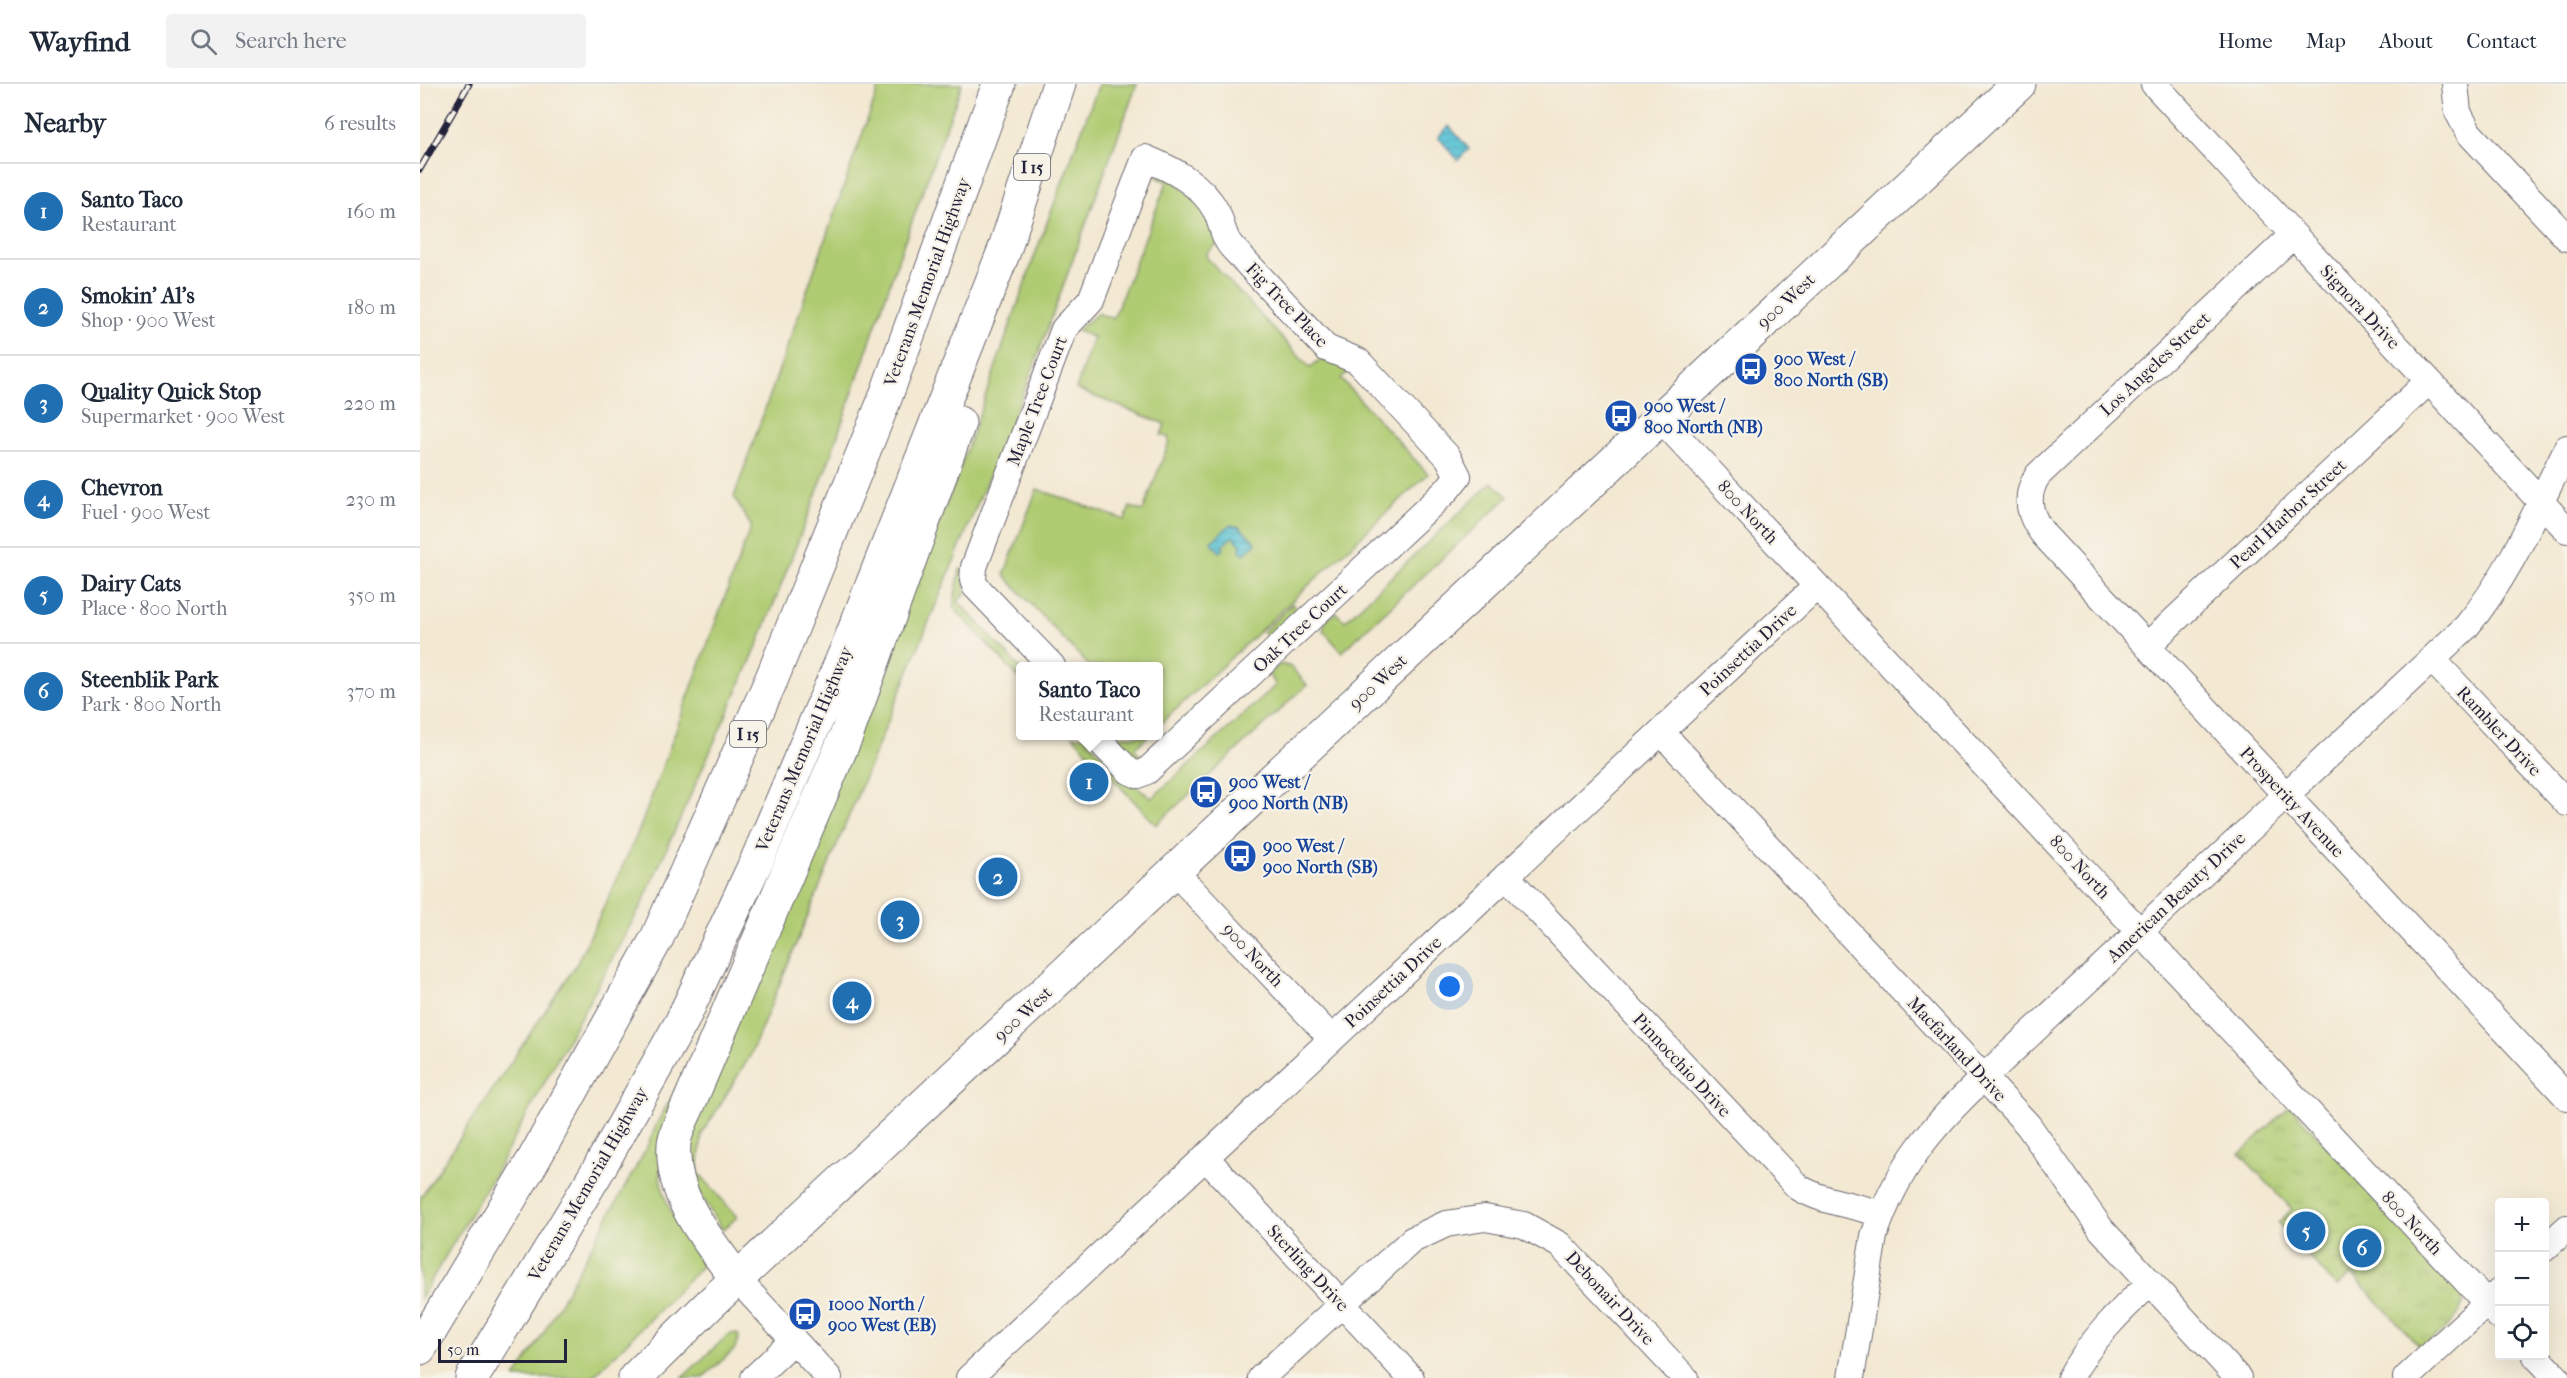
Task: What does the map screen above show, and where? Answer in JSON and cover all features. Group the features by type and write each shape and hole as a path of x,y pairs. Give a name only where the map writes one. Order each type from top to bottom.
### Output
{"main road":[{"name":"Veterans Memorial Highway","path":"420,1348 534,1159 657,938 772,678 884,401 999,84"},
{"name":"Veterans Memorial Highway","path":"472,1378 597,1172 682,1022 757,860 844,656 1004,251 1059,84"},
{"name":"900 West","path":"634,1378 737,1279 2019,84"},
{"path":"737,1279 693,1218 678,1184 674,1143 847,734 977,373 1004,251"}],"street":[{"name":"Signora Drive","path":"2154,84 2567,530"},
{"path":"2455,84 2458,112 2469,133 2567,238"},
{"name":"Fig Tree Place","path":"1145,158 1174,170 1186,178 1216,210 1224,237 1231,246 1326,348 1360,363 1448,457 1458,476"},
{"name":"Maple Tree Court","path":"1048,662 975,585 974,567 1064,329 1091,300 1145,158"},
{"name":"Los Angeles Street","path":"2029,501 2033,483 2044,468 2293,235"},
{"name":"Pearl Harbor Street","path":"2147,646 2429,381"},
{"name":"800 North","path":"1660,418 2140,932 2495,1303"},
{"name":"American Beauty Drive","path":"1851,1378 1870,1257 1881,1214 1919,1145 1944,1115 1984,1077 2466,627 2487,600 2515,555 2567,448"},
{"name":"Oak Tree Court","path":"1100,740 1129,771 1138,775 1147,771 1446,491 1458,476"},
{"name":"Prosperity Avenue","path":"2029,501 2033,519 2044,536 2567,1097"},
{"name":"Poinsettia Drive","path":"969,1378 1817,586"},
{"name":"Rambler Drive","path":"2432,659 2567,804"},
{"name":"Macfarland Drive","path":"1661,732 2034,1132 2094,1220 2149,1284 2238,1378"},
{"name":"900 North","path":"1175,872 1332,1039"},
{"name":"Pinnocchio Drive","path":"1506,876 1788,1178 1804,1191 1824,1200 1859,1206 1881,1214"},
{"name":"Sterling Drive","path":"1205,1157 1411,1378"},
{"name":"Debonair Drive","path":"1261,1378 1398,1251 1428,1231 1465,1220 1506,1220 1534,1230 1560,1245 1685,1378"},
{"path":"2549,1244 2567,1228"},
{"path":"737,1279 829,1378"},
{"path":"2070,1378 2094,1340 2149,1284"},
{"path":"2406,1378 2495,1303"},
{"path":"754,1378 794,1340"},
{"path":"2540,1360 2557,1378"}],"green space":[{"path":"880,84 962,84 827,466 759,642 641,906 495,1173 420,1299 420,1198 576,965 640,828 751,526 734,497"},
{"path":"1099,84 1137,84 1031,374 750,1056 702,1134 698,1172 737,1217 723,1230 706,1204 695,1180 691,1154 693,1123 957,477 1036,252"},
{"path":"1151,174 1172,178 1208,213 1218,243 1206,254 1207,258 1310,368 1324,356 1353,367 1341,379 1428,474 1163,721 1163,662 1085,662 1004,575 1037,489 1125,520 1130,507 1143,511 1169,442 1168,437 1161,435 1165,424 1076,389 1093,337 1077,331 1098,313 1113,319 1167,182"},
{"path":"1492,482 1508,497 1342,652 1323,630 1326,620 1336,613 1345,621"},
{"path":"960,569 963,570 965,594 958,601 1016,664 1016,675 953,607"},
{"path":"1292,604 1302,614 1272,642 1263,632"},
{"path":"1281,664 1291,667 1307,685 1156,825 1077,740 1088,740 1121,776 1152,798 1276,685 1268,674"},
{"path":"1115,740 1144,740 1134,749 1146,761 1138,763"},
{"path":"676,1090 679,1093 660,1175 670,1210 681,1232 701,1262 701,1267 592,1378 515,1378 540,1339 646,1149 658,1121"},
{"path":"2290,1106 2463,1294 2464,1302 2456,1317 2422,1349 2352,1274 2337,1287 2278,1223 2292,1209 2240,1154"},
{"path":"736,1333 739,1336 735,1349 702,1378 682,1378 728,1335"}],"water":[{"path":"1449,126 1469,149 1458,160 1438,137"},
{"path":"1230,525 1240,527 1256,543 1244,554 1240,550 1241,545 1233,536 1222,546 1224,549 1220,552 1211,542"}],"railway":[{"path":"420,169 469,84"}],"place":[{"name":"900 West / 800 North (SB)","path":"1751,369"},
{"name":"900 West / 800 North (NB)","path":"1621,416"},
{"name":"Santo Taco","path":"1089,782"},
{"name":"900 West / 900 North (NB)","path":"1206,792"},
{"name":"900 West / 900 North (SB)","path":"1240,856"},
{"name":"Smokin' Al's","path":"998,877"},
{"name":"Quality Quick Stop","path":"900,920"},
{"name":"Chevron","path":"852,1001"},
{"name":"Dairy Cats","path":"2306,1231"},
{"name":"Steenblik Park","path":"2362,1248"},
{"name":"1000 North / 900 West (EB)","path":"805,1314"}]}
